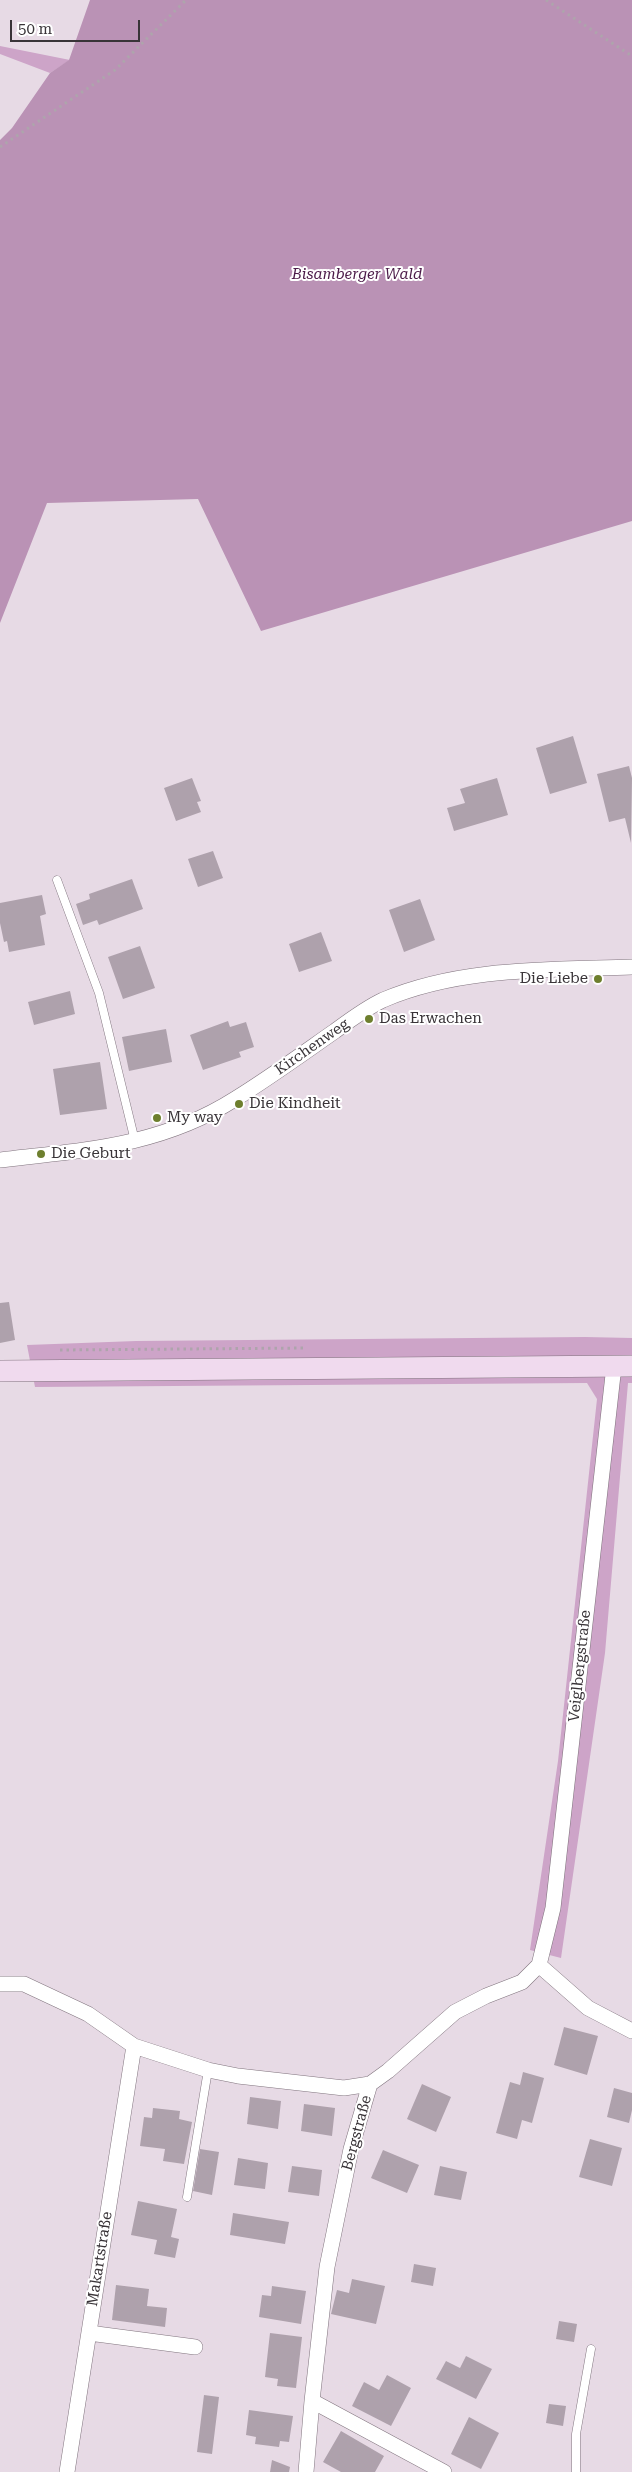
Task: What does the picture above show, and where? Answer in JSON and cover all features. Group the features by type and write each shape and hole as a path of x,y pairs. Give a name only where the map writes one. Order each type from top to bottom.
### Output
{"main road":[{"path":"0,1372 623,1366"}],"street":[{"name":"Kirchenweg","path":"0,1160 95,1149 177,1130 235,1100 381,1001 433,983 466,977 632,966"},
{"name":"Veiglbergstraße","path":"539,1965 553,1908 623,1366"},
{"path":"539,1965 588,2008 632,2031"},
{"name":"Bergstraße","path":"306,2472 312,2401 332,2239 351,2149 370,2084 388,2071 455,2012 486,1996 522,1982 539,1965"},
{"path":"0,1984 24,1984 88,2014 134,2046 208,2070 238,2076 344,2088 370,2084"},
{"name":"Makartstraße","path":"67,2472 134,2046"},
{"path":"89,2333 195,2347"},
{"path":"312,2401 444,2472"}],"lane":[{"path":"57,880 99,993 135,1141"},
{"path":"187,2196 208,2070"},
{"path":"576,2472 576,2434 591,2349"}],"path":[{"path":"0,147 114,70 186,0"},
{"path":"546,0 632,56"}],"shaded area":[{"path":"0,46 70,60 50,73 0,54"},
{"path":"632,1338 632,1383 628,1383 605,1653 561,1958 530,1950 558,1761 597,1399 587,1383 35,1387 27,1345 136,1341"}],"green space":[{"name":"Bisamberger Wald","path":"90,0 632,0 632,521 261,631 198,499 47,503 0,623 0,140 12,128 50,73 69,60"}],"building":[{"path":"573,736 587,783 550,794 536,748"},
{"path":"629,766 632,778 631,843 625,818 609,822 597,774"},
{"path":"192,778 201,801 197,802 201,812 176,821 164,788"},
{"path":"497,778 508,815 454,831 447,808 465,803 460,789"},
{"path":"213,851 223,878 198,887 188,859"},
{"path":"132,879 143,909 99,925 97,920 83,925 76,904 90,899 89,894"},
{"path":"42,895 46,914 40,916 45,945 9,952 7,941 4,942 0,923 0,903"},
{"path":"420,899 435,940 404,952 389,910"},
{"path":"321,932 332,961 299,972 289,944"},
{"path":"140,946 155,988 123,999 108,957"},
{"path":"70,991 75,1014 34,1025 28,1002"},
{"path":"228,1021 230,1027 246,1022 254,1047 239,1052 241,1057 203,1070 190,1035"},
{"path":"166,1029 172,1062 129,1071 122,1037"},
{"path":"100,1062 107,1109 60,1115 53,1069"},
{"name":"My way","path":"157,1113 162,1118 157,1123 152,1118"},
{"path":"9,1302 15,1340 0,1343 0,1303"},
{"path":"564,2027 598,2036 587,2075 554,2065"},
{"path":"523,2072 544,2078 532,2123 522,2120 517,2139 496,2133 510,2082 520,2085"},
{"path":"422,2084 451,2097 436,2132 407,2119"},
{"path":"614,2088 632,2093 632,2110 629,2123 607,2117"},
{"path":"250,2097 281,2101 278,2129 247,2124"},
{"path":"304,2104 335,2108 332,2136 301,2131"},
{"path":"153,2108 180,2111 179,2119 192,2122 184,2164 163,2161 165,2149 140,2146 144,2117 152,2118"},
{"path":"590,2139 622,2148 612,2186 579,2177"},
{"path":"200,2149 219,2152 212,2195 193,2191"},
{"path":"383,2150 419,2165 407,2193 371,2178"},
{"path":"238,2158 268,2163 265,2189 234,2185"},
{"path":"292,2166 322,2170 319,2196 288,2192"},
{"path":"440,2166 467,2172 461,2200 434,2195"},
{"path":"138,2201 177,2209 171,2237 179,2239 175,2258 154,2254 157,2240 131,2235"},
{"path":"233,2213 289,2222 285,2244 230,2235"},
{"path":"414,2264 436,2268 433,2286 411,2282"},
{"path":"352,2279 385,2286 376,2324 331,2314 337,2290 349,2293"},
{"path":"116,2285 149,2289 147,2306 167,2308 165,2327 112,2320"},
{"path":"272,2286 306,2291 301,2324 259,2317 262,2295 271,2296"},
{"path":"559,2321 577,2324 574,2342 556,2339"},
{"path":"270,2333 302,2337 296,2388 277,2386 278,2379 265,2377"},
{"path":"466,2356 492,2369 476,2399 436,2379 446,2361 460,2368"},
{"path":"387,2375 411,2388 391,2426 352,2406 364,2382 379,2390"},
{"path":"204,2395 219,2397 212,2454 197,2452"},
{"path":"549,2404 566,2406 563,2426 546,2423"},
{"path":"249,2410 293,2416 289,2442 280,2441 279,2447 255,2444 256,2437 246,2435"},
{"path":"469,2417 499,2433 481,2469 451,2454"},
{"path":"341,2431 384,2456 375,2472 341,2472 323,2462"},
{"path":"272,2460 290,2467 289,2472 270,2472"}],"place":[{"name":"Die Liebe","path":"598,979"},
{"name":"Das Erwachen","path":"369,1019"},
{"name":"Die Kindheit","path":"239,1104"},
{"name":"My way","path":"157,1118"},
{"name":"Die Geburt","path":"41,1154"}]}
